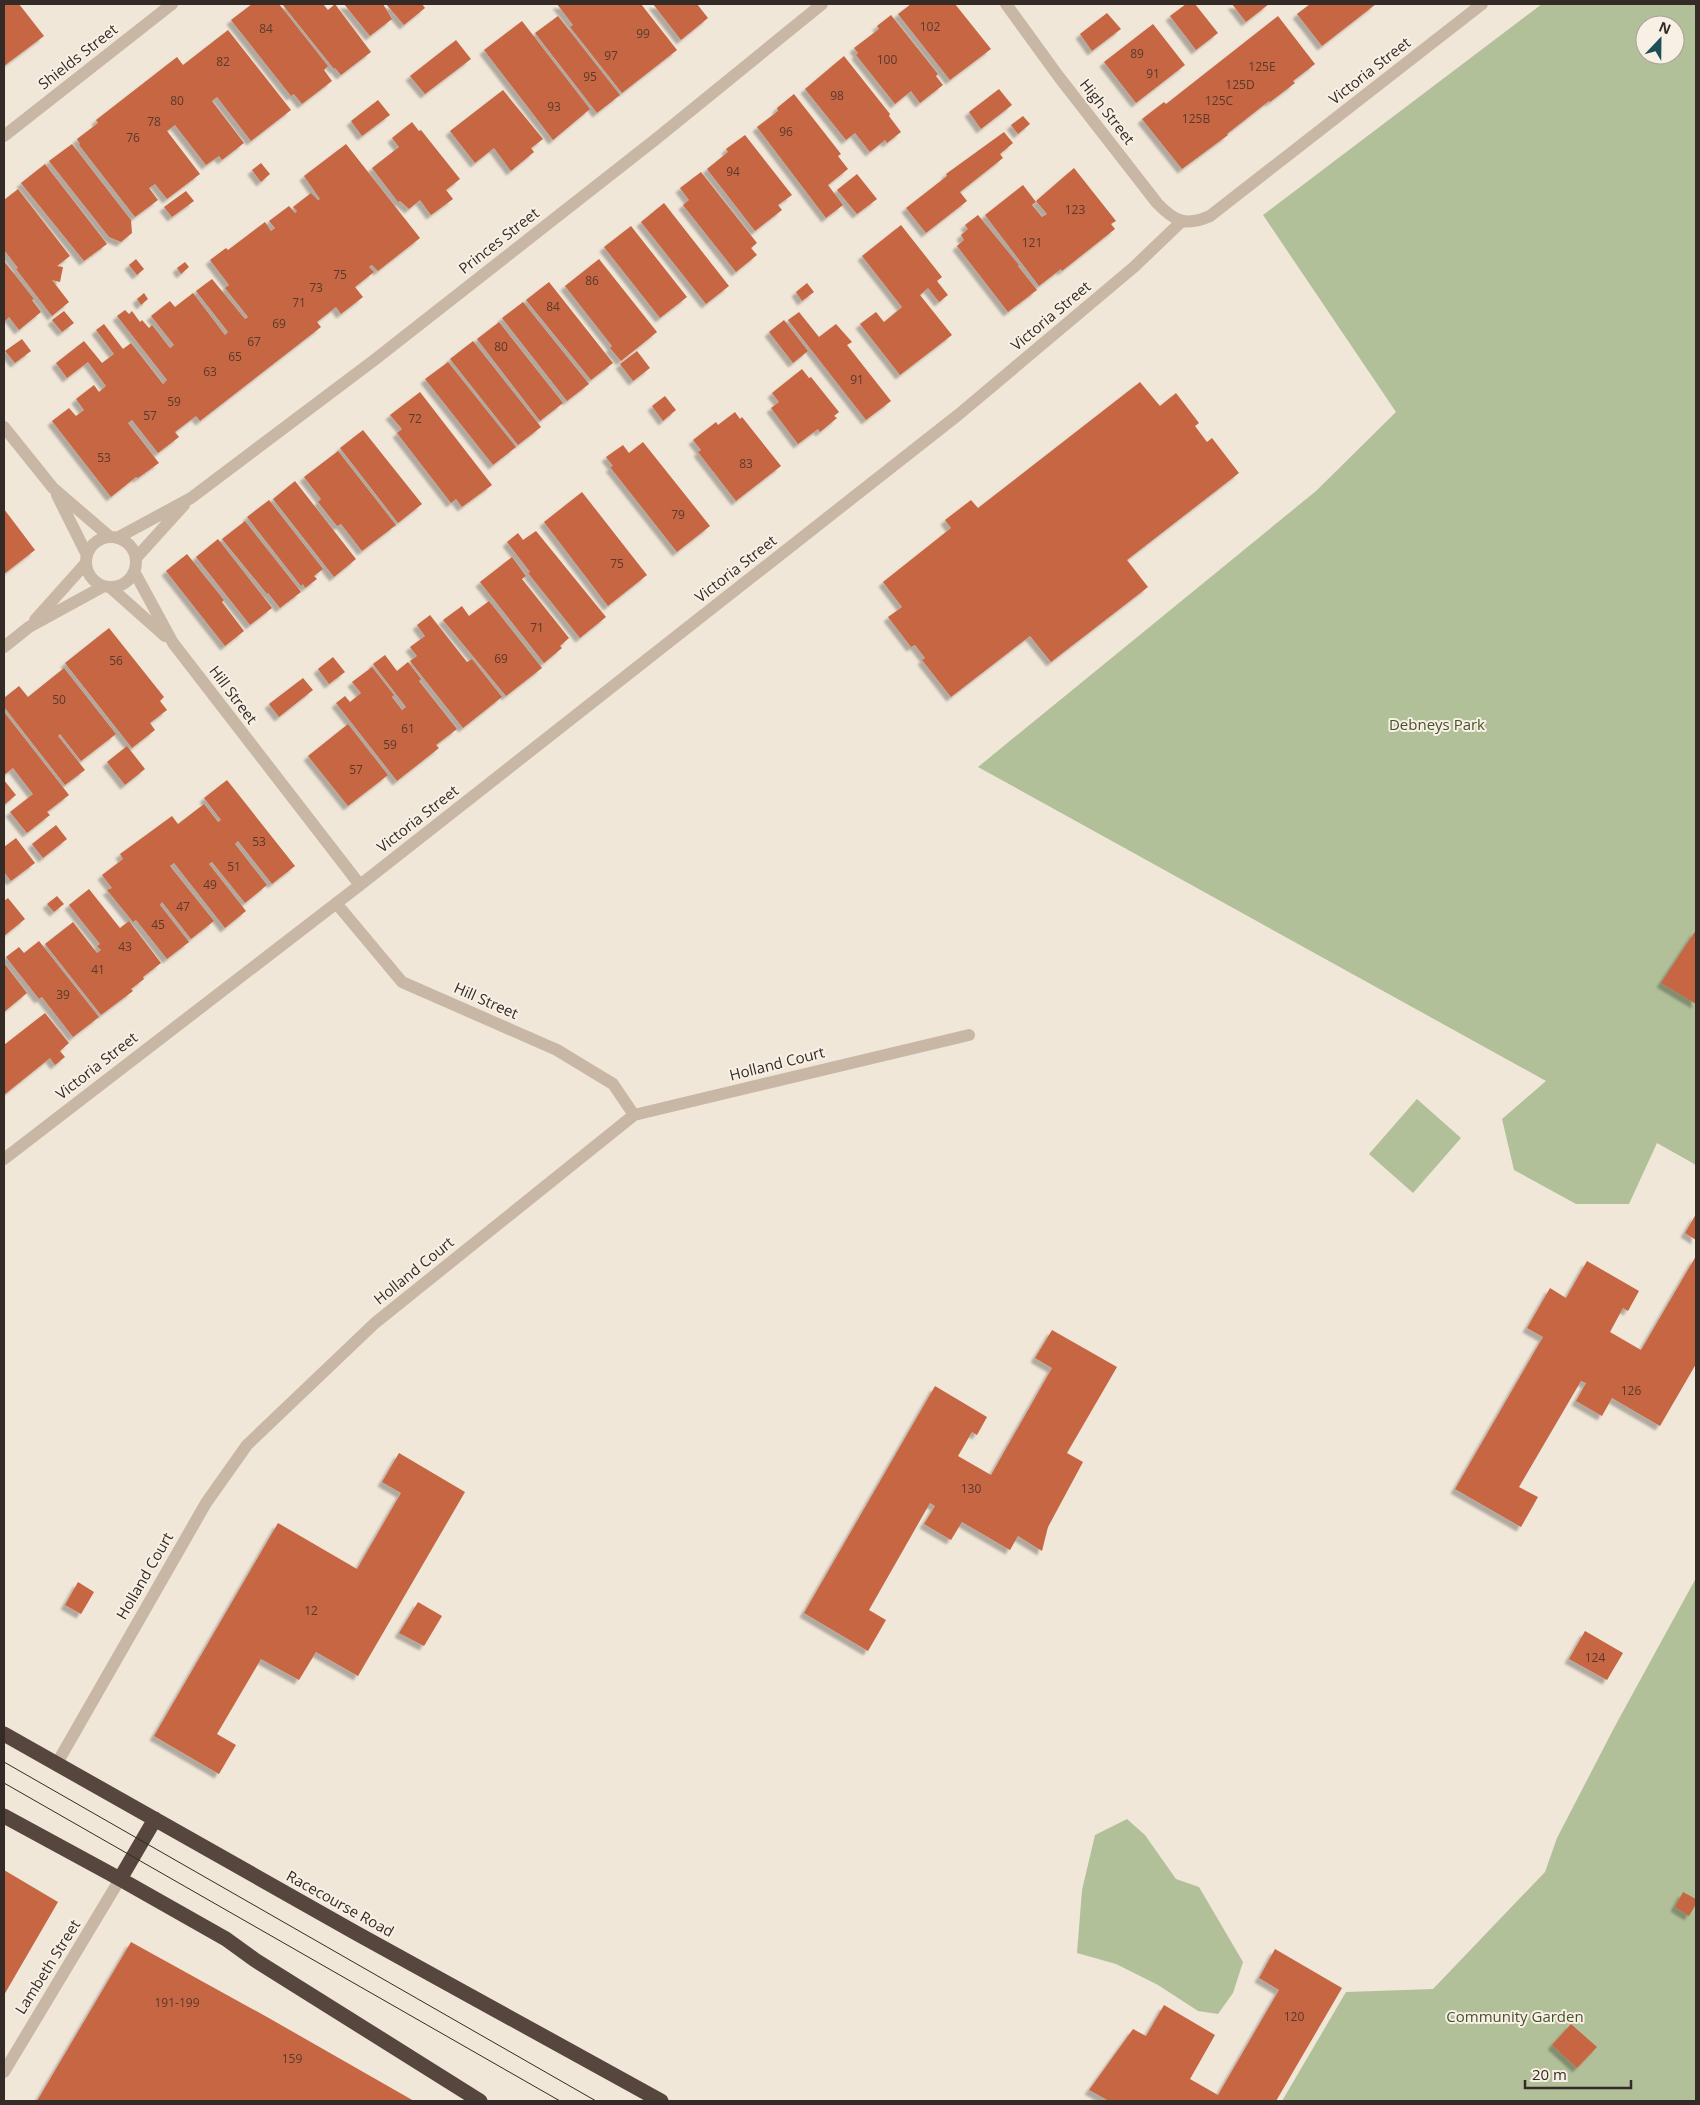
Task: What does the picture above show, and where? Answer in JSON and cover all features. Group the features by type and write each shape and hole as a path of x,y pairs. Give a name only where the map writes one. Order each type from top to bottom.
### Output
{"highway":[{"name":"Racecourse Road","path":"4,1734 356,1933 661,2101"},
{"path":"4,1816 120,1878 226,1939 280,1976 480,2101"},
{"path":"120,1878 155,1819"}],"street":[{"name":"Shields Street","path":"4,136 172,4"},
{"name":"Princes Street","path":"114,537 191,498 404,337 656,139 822,4"},
{"name":"High Street","path":"999,4 1013,16"},
{"name":"High Street","path":"1006,4 1013,16 1157,202 1168,215 1182,221"},
{"name":"Victoria Street","path":"4,1159 360,885 958,415 1155,248 1182,221 1199,221 1210,216 1482,4"},
{"path":"4,427 53,488 114,537 130,545 136,558 135,573 125,583 107,587 29,627"},
{"path":"53,488 87,559 91,577 107,587"},
{"name":"Princes Street","path":"136,558 191,498"},
{"path":"4,647 29,627 87,559 96,542 114,537"},
{"name":"Hill Street","path":"135,573 173,643 360,885"},
{"name":"Hill Street","path":"107,587 173,643"},
{"name":"Hill Street","path":"336,903 402,982 557,1050 612,1084 634,1115"},
{"name":"Holland Court","path":"56,1765 206,1503 247,1445 375,1323 634,1115 969,1034"},
{"name":"Lambeth Street","path":"4,2072 120,1878"}],"green space":[{"name":"Debneys Park","path":"1542,4 1696,4 1696,1165 1657,1143 1629,1204 1576,1204 1514,1170 1502,1119 1546,1081 978,767 1316,491 1396,412 1263,215"},
{"path":"1417,1099 1461,1138 1413,1193 1369,1154"},
{"name":"Community Garden","path":"1696,1578 1696,2101 1282,2101 1346,1992 1433,1989 1545,1872 1557,1838 1615,1726"},
{"path":"1127,1819 1145,1835 1176,1879 1199,1887 1243,1962 1233,1993 1218,2014 1198,2011 1158,1985 1116,1964 1077,1953 1082,1890 1095,1835"}],"building":[{"path":"4,4 19,4 44,36 4,66"},
{"path":"252,4 279,4 328,66 324,70 332,81 302,104 294,94 291,96 231,20"},
{"path":"282,4 323,4 328,10 335,4 371,52 341,75 334,69"},
{"path":"344,4 383,4 392,19 370,36"},
{"path":"386,4 422,4 425,8 404,25"},
{"path":"557,4 641,4 677,50 622,93 570,27 573,25"},
{"path":"653,4 697,4 708,18 681,40"},
{"path":"911,4 955,4 991,49 950,80 898,14"},
{"path":"1186,4 1195,4 1218,33 1196,50 1170,16"},
{"path":"1232,4 1269,4 1246,22"},
{"path":"1310,4 1376,4 1322,46 1297,14"},
{"path":"1107,13 1121,29 1092,51 1080,34"},
{"path":"891,15 938,74 936,76 943,85 920,103 911,91 895,104 856,55 858,53 854,48 879,29 877,26"},
{"path":"558,16 620,95 597,113 535,33"},
{"path":"1278,16 1315,64 1293,81 1295,83 1182,169 1142,119 1164,102 1166,104"},
{"path":"522,21 590,109 553,140 484,50"},
{"path":"1153,24 1185,65 1136,103 1104,62"},
{"path":"228,30 291,110 251,141 217,97 212,101 244,143 222,160 219,156 206,165 175,125 167,131 200,174 167,199 155,184 149,188 158,200 135,217 79,145 77,139 98,123 96,120 177,57 183,65"},
{"path":"456,40 471,59 425,94 410,76"},
{"path":"844,56 890,114 889,116 901,132 887,143 885,140 870,152 855,133 846,140 805,89"},
{"path":"999,89 1012,105 981,129 969,112"},
{"path":"503,90 543,139 531,148 534,152 511,171 494,148 475,163 450,131"},
{"path":"794,94 841,154 838,156 848,169 828,185 843,205 826,218 757,127 778,111 777,108"},
{"path":"378,100 390,115 362,136 351,121"},
{"path":"1023,116 1030,124 1018,134 1011,125"},
{"path":"412,122 419,131 421,130 460,179 446,190 453,199 431,215 420,200 409,209 400,201 398,202 372,168 399,147 392,138"},
{"path":"1004,132 1013,143 1000,154 1003,158 960,192 967,201 926,233 906,208 947,176 946,174"},
{"path":"745,135 792,195 778,205 782,210 755,231 707,169 728,152 726,149"},
{"path":"72,144 131,220 132,233 121,242 109,237 49,161"},
{"path":"346,144 420,238 378,271 372,265 369,267 374,272 355,287 363,297 341,314 336,307 317,322 321,327 200,421 196,416 175,432 179,437 158,453 132,420 128,423 159,463 138,478 136,477 111,497 52,421 69,408 76,416 84,410 76,399 94,385 99,392 106,386 88,362 67,378 56,363 84,341 102,363 114,354 96,330 104,324 123,349 131,343 163,384 167,380 117,316 125,310 129,314 132,311 140,322 142,320 149,328 152,325 170,348 174,345 151,316 170,301 175,307 193,293 225,335 228,332 196,291 212,279 245,319 248,317 225,288 229,285 210,260 226,248 228,250 265,222 271,231 275,228 269,221 289,206 295,213 297,211 293,207 311,193 318,200 320,199 304,176"},
{"path":"261,163 270,174 261,182 252,170"},
{"path":"45,164 107,244 84,261 21,183"},
{"path":"1074,168 1116,221 1111,224 1115,229 1062,271 1061,269 1039,286 985,215 1023,185 1036,202 1032,205 1042,217 1047,214 1036,201"},
{"path":"701,172 757,243 751,248 757,255 736,272 683,205 689,200 680,188"},
{"path":"857,174 877,199 857,214 837,190"},
{"path":"18,189 70,256 57,266 63,267 60,282 52,280 69,302 52,316 4,250 4,200"},
{"path":"186,191 194,201 172,217 164,207"},
{"path":"664,203 729,286 706,304 641,222"},
{"path":"978,215 1037,290 1008,312 957,246 964,240 961,235 968,229 965,225"},
{"path":"901,225 942,277 937,281 948,295 939,302 928,288 920,295 952,335 900,375 860,324 876,312 884,322 902,307 862,256"},
{"path":"631,226 687,297 660,318 604,247"},
{"path":"136,259 144,269 137,275 129,265"},
{"path":"599,259 657,332 621,361 610,348 612,346 565,286"},
{"path":"4,261 34,299 32,300 41,312 19,330 9,317 4,322"},
{"path":"185,262 189,267 181,274 177,268"},
{"path":"549,282 613,363 591,380 526,300"},
{"path":"807,283 814,292 802,301 796,292"},
{"path":"144,293 148,299 141,305 137,299"},
{"path":"523,302 589,384 567,401 502,318"},
{"path":"64,311 74,323 62,332 52,320"},
{"path":"799,312 819,337 836,324 852,342 847,345 891,401 866,420 788,320"},
{"path":"784,320 808,351 793,363 769,332"},
{"path":"499,322 563,403 540,421 477,339"},
{"path":"22,339 31,351 15,363 5,351"},
{"path":"473,341 541,427 518,445 450,359"},
{"path":"637,351 650,368 633,381 620,364"},
{"path":"448,362 516,447 493,465 425,379"},
{"path":"802,369 809,378 811,377 839,412 834,416 837,418 820,432 818,429 798,444 771,408 779,402 772,393"},
{"path":"1140,382 1160,406 1176,393 1199,423 1195,426 1207,442 1212,438 1239,473 1127,560 1148,587 1051,662 1030,636 951,697 922,660 925,658 915,645 911,647 888,617 902,607 883,582 951,528 945,520 971,500 978,508"},
{"path":"420,392 492,485 462,507 456,499 451,503 397,433 402,429 390,415"},
{"path":"665,396 676,410 663,421 652,406"},
{"path":"735,412 740,419 742,417 781,466 736,501 698,452 701,450 693,440 716,422 718,425"},
{"path":"363,430 422,504 398,523 340,448"},
{"path":"643,442 710,526 677,552 610,467 613,466 606,457 623,445 629,453"},
{"path":"338,451 396,525 362,551 341,524 337,526 318,502 321,499 304,477"},
{"path":"295,481 356,559 334,577 273,499"},
{"path":"582,492 647,575 608,606 544,522"},
{"path":"269,500 323,569 314,576 317,579 305,588 303,584 301,586 247,517"},
{"path":"4,509 35,550 4,574"},
{"path":"245,521 301,592 280,608 222,539"},
{"path":"536,531 606,617 580,638 528,573 530,572 507,542 518,533 523,540"},
{"path":"218,539 272,608 250,625 196,557"},
{"path":"187,554 224,600 222,602 244,631 225,646 166,571"},
{"path":"512,557 526,576 522,579 569,638 560,646 562,648 544,663 480,582"},
{"path":"489,601 542,668 506,696 443,620 462,606 469,616"},
{"path":"430,615 467,662 472,659 502,697 463,728 410,661 417,656 410,647 425,636 417,625"},
{"path":"109,628 164,697 160,701 167,710 150,723 155,730 132,748 65,663"},
{"path":"385,655 397,671 408,662 421,679 419,681 457,729 436,745 439,748 397,781 336,703 345,696 350,702 361,693 352,682 372,667 394,695 392,697 402,710 406,707 373,664"},
{"path":"333,657 345,672 329,684 318,669"},
{"path":"64,668 116,734 81,761 60,734 58,736 85,770 65,785 4,707 4,698 19,686 28,697"},
{"path":"303,678 313,690 279,717 269,704"},
{"path":"4,712 69,795 47,812 50,815 27,833 10,812 33,794 13,768 4,775"},
{"path":"348,724 388,775 348,806 308,756"},
{"path":"127,746 145,769 125,785 107,762"},
{"path":"4,780 16,795 4,805"},
{"path":"227,780 295,866 272,884 238,841 235,844 267,885 245,903 212,862 209,864 246,911 225,928 174,863 170,866 214,921 191,939 162,902 160,905 189,942 167,959 136,920 133,922 107,890 112,888 102,875 123,859 120,854 172,816 178,824 204,804 218,822 221,820 204,798"},
{"path":"56,825 67,839 43,858 32,844"},
{"path":"16,838 35,863 11,881 4,872 4,847"},
{"path":"89,889 120,928 129,921 161,963 131,989 133,991 101,1015 45,944 73,922 97,953 101,950 97,946 100,944 69,905"},
{"path":"57,896 64,904 54,912 47,904"},
{"path":"8,898 25,919 4,936 4,901"},
{"path":"1696,930 1696,1004 1661,983"},
{"path":"39,941 99,1017 73,1037 42,997 39,999 6,957 19,947 24,953"},
{"path":"4,963 27,993 4,1012"},
{"path":"45,1013 69,1043 60,1051 65,1057 55,1065 50,1058 4,1095 4,1045"},
{"path":"1696,1214 1696,1240 1685,1233"},
{"path":"1696,1256 1696,1364 1660,1426 1612,1398 1602,1416 1576,1401 1586,1383 1581,1381 1519,1487 1538,1497 1521,1527 1455,1489 1543,1337 1527,1328 1550,1288 1566,1298 1587,1261 1639,1291 1628,1311 1623,1308 1610,1332 1641,1350"},
{"path":"1052,1330 1117,1367 1067,1453 1083,1462 1048,1527 1042,1551 1018,1536 1010,1550 962,1522 951,1540 924,1524 935,1506 930,1503 869,1610 886,1620 868,1651 804,1613 935,1386 987,1417 977,1435 972,1432 958,1456 991,1475 1052,1368 1035,1358"},
{"path":"399,1453 465,1492 358,1676 316,1652 299,1680 261,1659 217,1734 236,1745 219,1774 154,1736 278,1523 357,1569 401,1493 382,1482"},
{"path":"78,1582 94,1592 81,1614 65,1605"},
{"path":"418,1602 442,1616 424,1646 399,1633"},
{"path":"1585,1631 1623,1653 1607,1680 1569,1659"},
{"path":"4,1870 58,1902 4,1995"},
{"path":"1683,1892 1696,1899 1696,1904 1689,1916 1675,1907"},
{"path":"131,1942 267,2017 414,2101 37,2101"},
{"path":"1275,1949 1342,1988 1276,2101 1109,2101 1089,2090 1133,2029 1146,2036 1164,2005 1215,2035 1190,2079 1218,2095 1279,1990 1259,1978"},
{"path":"1571,2024 1597,2047 1577,2068 1552,2045"}],"tram line":[{"path":"4,1762 596,2101"},
{"path":"4,1783 560,2101"}]}
